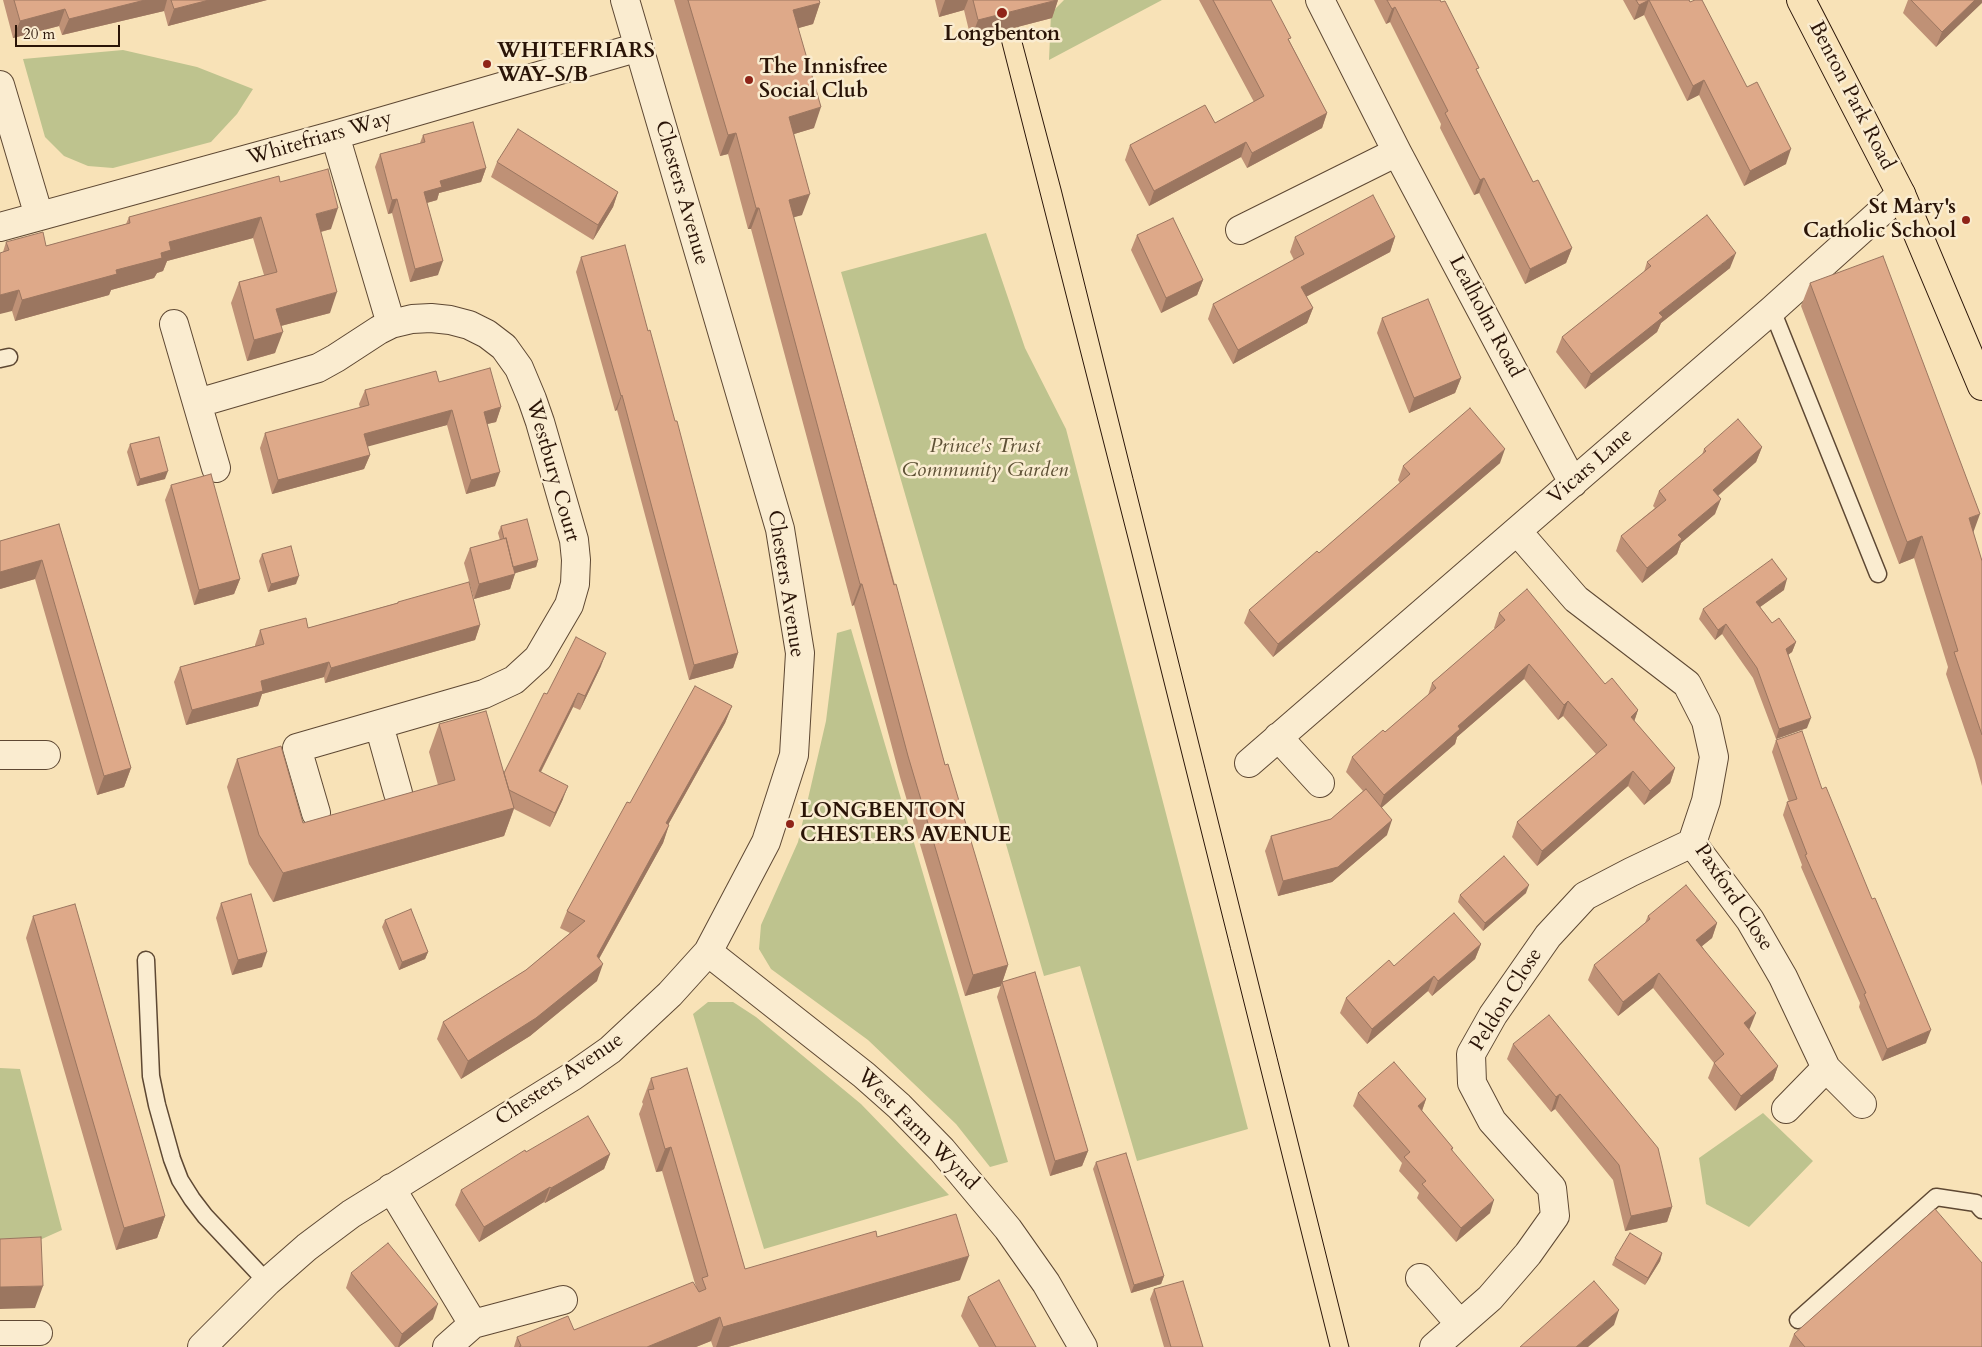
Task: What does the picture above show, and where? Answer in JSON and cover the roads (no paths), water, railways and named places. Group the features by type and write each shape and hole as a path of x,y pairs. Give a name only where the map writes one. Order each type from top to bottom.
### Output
{"main road":[{"name":"Benton Park Road","path":"1802,1 1901,194 1982,386"}],"street":[{"name":"Chesters Avenue","path":"202,1347 267,1282 314,1241 350,1214 574,1076 610,1050 670,994 708,952 766,842 794,755 800,653 780,529 625,0"},
{"name":"Lealholm Road","path":"1320,0 1397,152 1573,483"},
{"name":"Whitefriars Way","path":"0,228 335,136 639,47"},
{"path":"0,85 39,216"},
{"path":"335,136 391,324"},
{"path":"1240,230 1397,152"},
{"name":"Vicars Lane","path":"1249,763 1772,310 1901,194"},
{"name":"Westbury Court","path":"198,403 318,368 378,330 391,324 412,319 450,320 469,325 487,334 504,347 519,368 532,399 574,540 576,560 575,584 569,605 548,644 528,670 514,680 484,694 297,748 316,813"},
{"path":"174,324 216,468"},
{"name":"Paxford Close","path":"1517,531 1576,599 1687,684 1706,721 1714,758 1706,801 1692,843 1750,920 1783,977 1826,1068 1862,1104"},
{"path":"379,725 398,793"},
{"path":"1278,737 1320,783"},
{"path":"0,755 46,755"},
{"name":"Peldon Close","path":"1434,1347 1490,1298 1528,1254 1555,1216 1552,1188 1492,1121 1484,1106 1472,1083 1470,1054 1493,1014 1548,936 1585,896 1692,843"},
{"name":"West Farm Wynd","path":"708,952 864,1074 899,1106 942,1150 1008,1229 1046,1283 1083,1347"},
{"path":"1786,1109 1826,1068"},
{"path":"391,1188 473,1324"},
{"path":"1420,1278 1460,1324"},
{"path":"447,1347 473,1324 563,1300"},
{"path":"0,1334 40,1333"}],"lane":[{"path":"1772,310 1878,574"},
{"path":"146,960 151,1076 172,1159 180,1180 205,1216 267,1282"},
{"path":"1798,1320 1936,1197 1976,1204 1982,1210"}],"tram line":[{"path":"991,0 1131,550 1330,1347"},
{"path":"1011,0 1061,189 1349,1347"}],"place":[{"name":"Longbenton","path":"1002,13"},
{"name":"WHITEFRIARS WAY-S/B","path":"487,64"},
{"name":"The Innisfree Social Club","path":"749,80"},
{"name":"St Mary's Catholic School","path":"1966,220"},
{"name":"LONGBENTON CHESTERS AVENUE","path":"790,824"}],"park label":[{"name":"Prince's Trust Community Garden","path":"985,459"}]}
